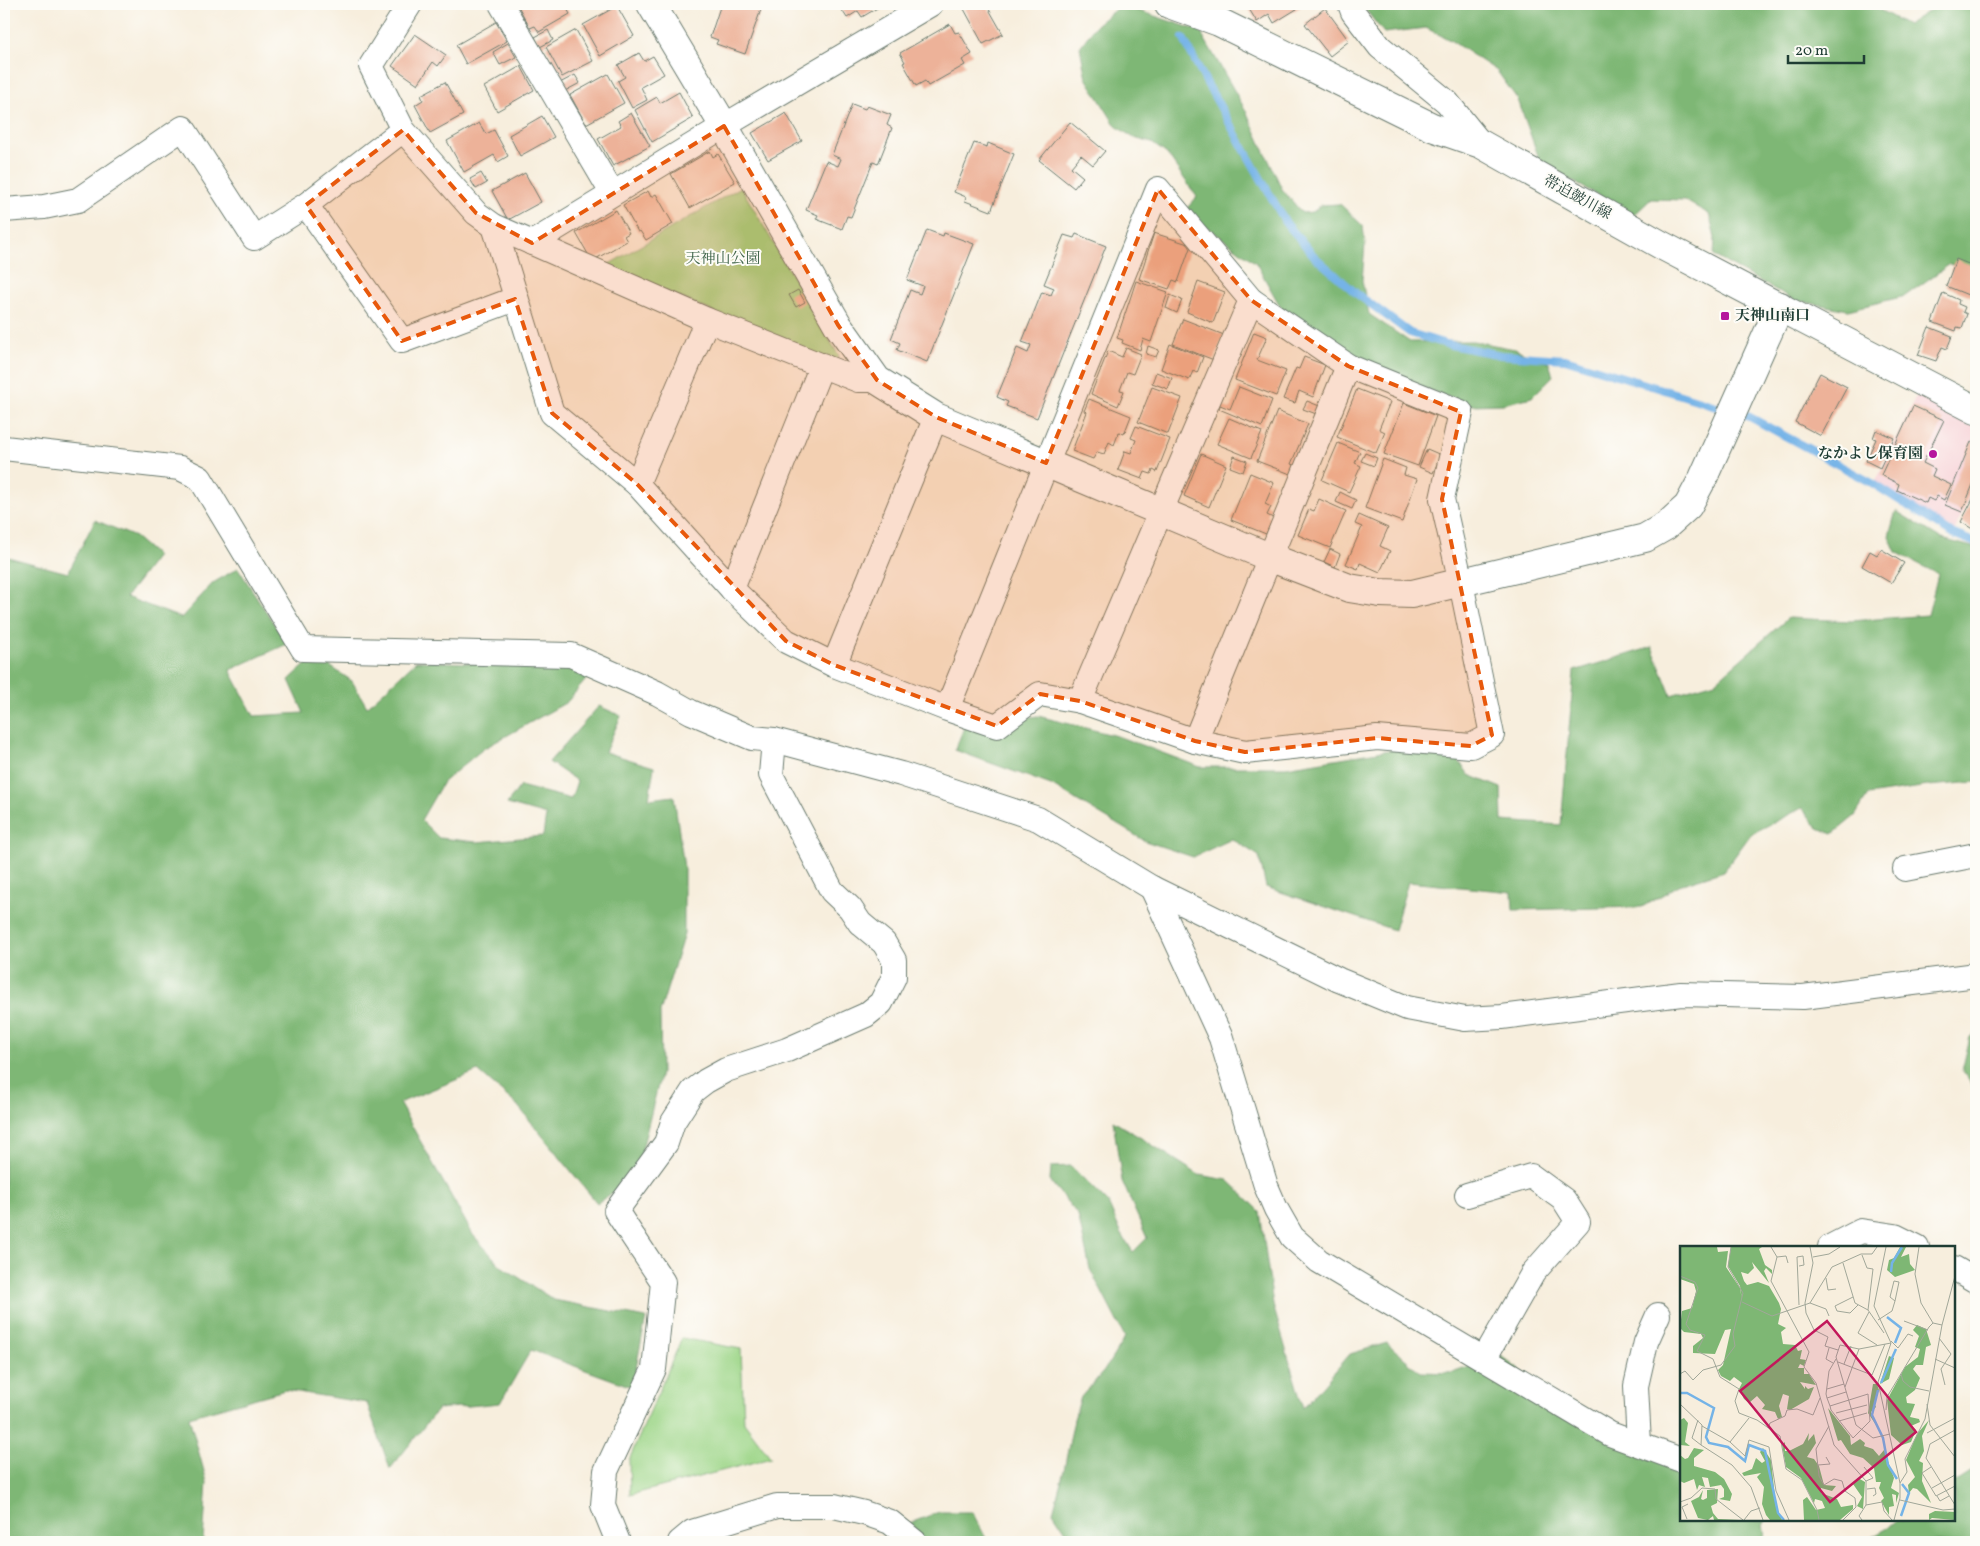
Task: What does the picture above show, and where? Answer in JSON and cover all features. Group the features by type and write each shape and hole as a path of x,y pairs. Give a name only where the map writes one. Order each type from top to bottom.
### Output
{"street":[{"path":"410,4 371,66 403,130 476,213 494,226 707,320 858,380 877,380"},
{"path":"501,4 612,194"},
{"path":"651,4 724,126 838,325 877,380 936,417 1160,512 1348,588 1380,593 1412,594 1462,584 1644,538 1666,526 1688,506 1703,478 1780,306"},
{"path":"532,243 724,126 932,4"},
{"name":"帯迫皷川線","path":"1169,4 1219,22 1432,127 1481,144 1654,241 1976,410"},
{"path":"1350,4 1353,12 1380,47 1447,102 1481,144"},
{"path":"4,210 44,207 78,200 183,128 254,238 306,205 403,130"},
{"path":"494,226 515,299 552,413 637,484 732,589 786,641 834,665 947,709 997,726 1040,694 1080,701 1195,741 1245,752 1377,738 1472,746 1492,735 1462,584 1442,499 1461,412 1348,366 1251,300 1158,190 947,709"},
{"path":"306,205 402,341 515,299"},
{"path":"1080,701 1251,300"},
{"path":"637,484 707,320"},
{"path":"732,589 822,365"},
{"path":"1195,741 1348,366"},
{"path":"834,665 936,417"},
{"path":"4,448 180,468 200,478 303,649 570,655 658,693 691,712 752,738 774,740 901,774 1038,819 1152,888 1339,980 1408,1008 1465,1019 1502,1017 1681,994 1804,997 1976,974"},
{"path":"618,1542 603,1505 606,1471 654,1369 663,1282 616,1211 666,1143 673,1122 693,1091 726,1070 787,1050 866,1015 881,1003 894,977 894,960 884,943 860,923 850,908 832,891 771,775 774,740"},
{"path":"1905,870 1976,855"},
{"path":"1152,888 1221,1038 1266,1186 1276,1209 1292,1237 1319,1260 1610,1434 1680,1460"},
{"path":"1467,1196 1531,1176 1564,1200 1578,1222 1533,1273 1484,1359"},
{"path":"1832,1246 1861,1231 1895,1236 1915,1246"},
{"path":"1955,1269 1976,1281"},
{"path":"1639,1444 1636,1386 1646,1342 1658,1315"},
{"path":"680,1542 692,1532 777,1506 834,1506 864,1513 890,1522 915,1542"}],"highlighted area":[{"path":"724,126 838,325 877,380 936,417 1046,463 1158,189 1251,300 1348,366 1461,412 1442,499 1492,735 1471,746 1377,738 1245,752 1195,741 1080,701 1040,694 997,726 834,665 786,641 637,484 552,413 515,299 402,341 306,205 403,130 476,213 532,243"}],"shaded area":[{"name":"なかよし保育園","path":"1917,395 1976,427 1976,481 1955,530 1912,506 1876,481"}],"green space":[{"path":"1361,4 1869,4 1907,25 1939,4 1966,4 1976,18 1976,270 1950,264 1905,296 1848,310 1794,300 1714,256 1715,238 1709,214 1684,200 1651,199 1634,215 1541,164 1518,100 1497,71 1450,40 1426,28 1384,33"},
{"path":"1121,5 1200,31 1246,111 1282,189 1302,213 1313,212 1321,205 1340,204 1363,226 1365,244 1362,281 1369,314 1410,342 1473,341 1515,349 1549,363 1553,376 1532,397 1503,404 1470,405 1351,361 1285,315 1256,263 1200,222 1187,208 1197,197 1167,154 1152,143 1134,138 1116,126 1086,78 1080,47 1096,25"},
{"name":"天神山公園","path":"741,187 839,356 833,363 606,266"},
{"path":"1896,511 1942,539 1976,548 1976,782 1928,786 1868,795 1855,816 1833,834 1818,828 1802,808 1751,834 1724,871 1679,885 1642,907 1513,910 1512,892 1408,882 1394,930 1266,887 1259,856 1232,839 1193,857 1145,841 1051,785 955,750 967,720 997,721 1038,716 1117,736 1200,767 1286,767 1408,747 1452,751 1469,775 1501,788 1502,821 1561,825 1574,671 1652,647 1671,695 1715,682 1788,618 1851,621 1928,615 1938,574 1896,552 1889,536"},
{"path":"95,520 135,537 157,556 126,597 181,618 213,583 238,568 287,644 230,670 254,716 304,713 289,680 315,656 352,681 367,707 416,661 596,668 567,702 483,749 443,782 421,820 439,838 477,842 543,836 546,815 507,804 520,786 571,799 577,781 549,762 599,706 621,716 605,752 654,767 649,799 674,796 684,868 684,934 660,1012 661,1073 635,1178 597,1203 518,1106 478,1071 399,1103 473,1235 501,1266 554,1300 646,1318 632,1387 531,1350 500,1403 438,1409 390,1469 367,1403 285,1390 189,1417 207,1482 203,1542 4,1542 4,556 68,573"},
{"path":"1976,1032 1976,1090 1962,1071 1970,1037"},
{"path":"1113,1121 1199,1175 1228,1180 1260,1211 1273,1305 1303,1408 1350,1354 1387,1343 1420,1372 1452,1373 1501,1356 1571,1410 1663,1444 1680,1447 1680,1521 1765,1521 1762,1524 1765,1542 1073,1542 1053,1512 1074,1419 1081,1397 1104,1371 1125,1337 1090,1269 1078,1215 1050,1181 1051,1167 1071,1166 1108,1203 1121,1233 1133,1252 1147,1238 1122,1181"},
{"path":"682,1338 741,1349 744,1422 771,1458 630,1495 629,1460"},
{"path":"1976,1468 1976,1542 1863,1542 1888,1528 1896,1521 1955,1521 1955,1481"},
{"path":"939,1512 972,1512 988,1542 923,1542 910,1523"}],"building":[{"path":"517,4 564,4 570,14 539,32 535,26 530,28"},
{"path":"721,4 763,4 745,54 716,44 718,40 710,37"},
{"path":"838,4 884,4 862,17 858,11 847,18"},
{"path":"974,4 986,4 1003,34 983,44 964,9"},
{"path":"1246,4 1305,4 1274,23 1269,14 1257,22"},
{"path":"617,6 634,36 600,56 583,25"},
{"path":"1325,8 1349,41 1330,56 1305,24"},
{"path":"496,22 507,41 466,64 456,45"},
{"path":"950,24 955,33 959,32 972,54 962,60 965,65 928,86 925,81 916,86 903,63 905,62 900,53"},
{"path":"548,30 553,40 540,47 535,37"},
{"path":"576,30 593,61 562,77 546,47"},
{"path":"415,34 446,55 438,66 433,62 418,84 392,66"},
{"path":"508,43 516,57 500,65 493,52"},
{"path":"639,53 644,61 653,56 664,74 641,87 647,100 632,108 618,81 625,77 618,65"},
{"path":"521,66 534,90 497,111 484,87"},
{"path":"608,74 624,103 586,124 570,95"},
{"path":"575,75 580,83 563,92 558,84"},
{"path":"445,82 463,115 430,133 415,105 423,100 421,95"},
{"path":"679,92 693,118 652,142 635,110 657,97 660,103"},
{"path":"852,104 865,109 867,106 891,115 887,125 892,128 878,164 873,162 851,217 847,216 842,229 816,219 818,215 806,210 826,161 838,166 841,159 832,155"},
{"path":"631,113 650,146 613,166 598,139 621,126 618,121"},
{"path":"786,113 802,141 768,160 752,133"},
{"path":"542,116 554,137 520,156 509,135"},
{"path":"1070,122 1105,151 1093,165 1081,155 1071,167 1083,177 1074,188 1039,160"},
{"path":"479,123 486,134 494,130 508,156 498,162 494,155 464,172 447,141"},
{"path":"974,143 987,147 988,143 1014,154 991,211 965,201 966,197 954,192"},
{"path":"710,151 713,157 718,154 735,182 690,208 671,174"},
{"path":"481,173 487,183 476,189 470,179"},
{"path":"525,173 541,202 508,220 492,191"},
{"path":"648,191 651,197 656,194 673,224 646,240 640,231 638,232 623,205"},
{"path":"616,210 629,233 624,236 627,241 592,261 576,233"},
{"path":"927,230 943,236 944,233 974,244 927,362 897,350 900,343 891,339 910,290 920,294 923,286 907,280"},
{"path":"1154,233 1191,245 1178,282 1173,280 1169,289 1139,279"},
{"path":"1076,234 1106,246 1037,418 1006,406 1008,402 997,397 1017,348 1028,353 1031,345 1022,342 1042,292 1051,295 1054,288 1044,284 1064,235 1074,238"},
{"path":"1956,259 1976,267 1976,289 1973,297 1946,286"},
{"path":"1136,281 1168,292 1151,342 1143,339 1140,350 1122,343 1123,340 1117,338"},
{"path":"1198,282 1225,292 1213,323 1187,312"},
{"path":"798,290 805,302 796,307 789,295"},
{"path":"1943,293 1959,300 1958,304 1965,307 1963,312 1967,314 1962,328 1957,327 1956,331 1932,322"},
{"path":"1170,295 1182,300 1177,313 1166,308"},
{"path":"1183,319 1224,335 1214,360 1173,344"},
{"path":"1929,327 1952,336 1947,349 1942,347 1936,361 1918,355"},
{"path":"1254,332 1267,337 1257,360 1286,371 1276,396 1235,380"},
{"path":"1170,344 1203,357 1197,373 1193,371 1189,380 1161,369"},
{"path":"1148,346 1159,350 1156,357 1146,354"},
{"path":"1126,348 1141,354 1133,374 1127,372 1120,390 1124,391 1118,406 1091,394 1108,351 1122,357"},
{"path":"1304,357 1325,365 1313,397 1299,391 1295,403 1283,399 1296,368 1299,369"},
{"path":"1156,372 1172,378 1168,389 1152,383"},
{"path":"1820,373 1847,387 1821,436 1795,422"},
{"path":"1152,387 1182,398 1168,434 1138,422"},
{"path":"1239,387 1272,400 1262,427 1219,409 1220,405 1230,409"},
{"path":"1357,389 1390,402 1379,429 1385,432 1376,453 1337,437"},
{"path":"1089,399 1131,416 1124,434 1119,432 1114,445 1109,442 1104,454 1097,452 1093,459 1072,451 1087,412 1084,411"},
{"path":"1307,401 1322,407 1319,415 1303,409"},
{"path":"1404,403 1436,416 1418,466 1384,454"},
{"path":"1913,406 1944,420 1923,463 1935,469 1932,476 1951,485 1944,500 1937,496 1934,501 1928,498 1926,503 1897,490 1899,484 1881,475"},
{"path":"1277,411 1308,424 1291,464 1297,466 1293,475 1257,461"},
{"path":"1229,418 1262,432 1251,458 1217,444"},
{"path":"1136,426 1170,439 1157,472 1153,470 1151,474 1145,472 1142,479 1118,470 1125,451 1131,453 1136,440 1131,438"},
{"path":"1876,430 1894,438 1880,468 1866,461 1876,439 1873,438"},
{"path":"1971,442 1976,444 1976,477 1962,512 1945,505"},
{"path":"1338,443 1360,452 1355,463 1361,466 1349,492 1322,480"},
{"path":"1427,449 1441,455 1433,473 1419,467"},
{"path":"1365,453 1377,458 1374,466 1361,461"},
{"path":"1201,454 1226,465 1209,507 1184,496"},
{"path":"1234,456 1247,461 1243,472 1230,467"},
{"path":"1383,459 1406,468 1404,475 1417,479 1402,522 1365,508"},
{"path":"1250,473 1274,483 1265,504 1271,507 1267,515 1273,518 1266,534 1231,520"},
{"path":"1340,492 1356,500 1352,509 1336,502"},
{"path":"1974,497 1976,498 1976,531 1961,522"},
{"path":"1319,499 1346,511 1330,548 1298,535 1309,509 1314,511"},
{"path":"1359,515 1388,528 1380,546 1390,551 1380,572 1360,563 1358,569 1346,564 1362,527 1355,524"},
{"path":"1330,549 1340,554 1335,567 1324,562"},
{"path":"1881,549 1904,563 1891,583 1862,566 1870,551 1877,555"}],"waterway":[{"path":"1183,38 1286,223 1315,257 1357,294 1410,333 1446,344 1501,355 1565,359 1748,416 1872,483 1951,533 1976,543"}],"place":[{"name":"天神山南口","path":"1725,316"},
{"name":"なかよし保育園","path":"1933,454"}]}
